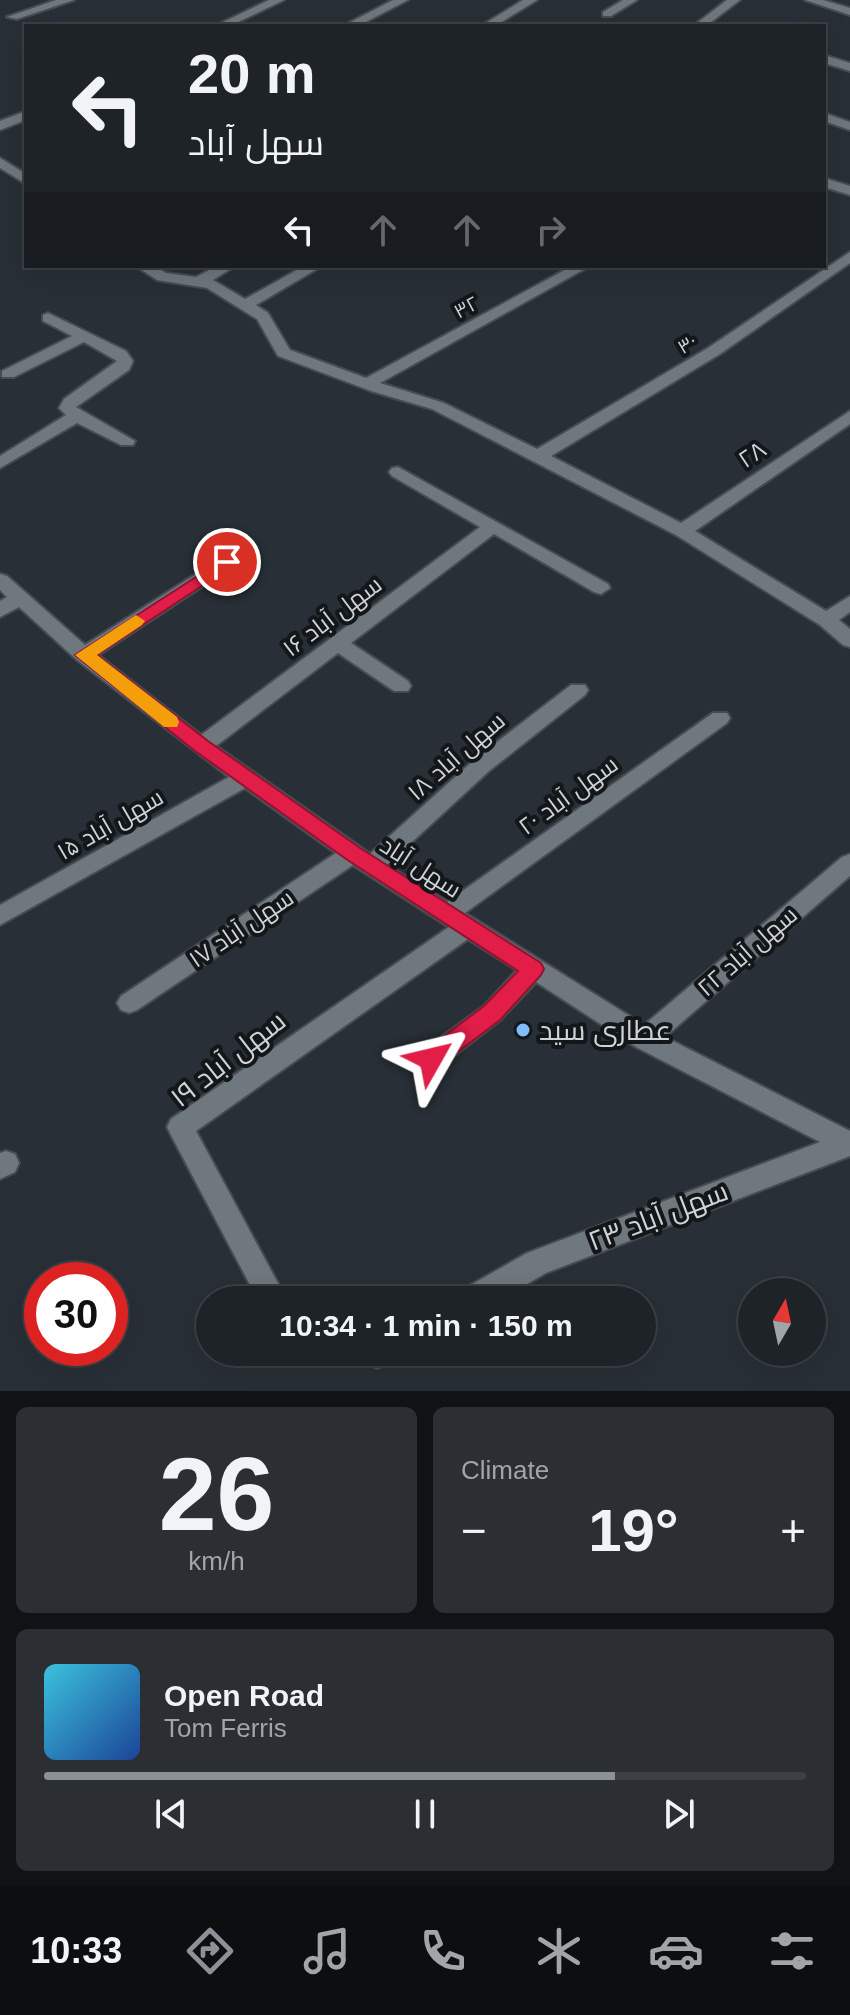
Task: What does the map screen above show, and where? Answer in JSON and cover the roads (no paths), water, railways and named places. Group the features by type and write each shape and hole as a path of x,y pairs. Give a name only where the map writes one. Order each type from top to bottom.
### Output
{"street":[{"path":"25,24 10,13 68,0"},
{"path":"225,24 278,0"},
{"path":"353,24 402,0"},
{"path":"490,24 531,0"},
{"path":"607,14 631,0"},
{"path":"702,23 734,0"},
{"path":"811,0 850,12"},
{"path":"826,60 850,67"},
{"path":"0,126 24,116"},
{"path":"826,118 850,126"},
{"path":"0,162 24,179"},
{"path":"826,183 850,191"},
{"name":"۳۰","path":"538,456 714,351 850,256"},
{"path":"146,268 162,277 211,284 263,316 284,353 438,406 682,531 827,620 850,640"},
{"path":"198,282 224,268"},
{"path":"245,305 311,268"},
{"name":"۳۲","path":"367,384 579,268"},
{"path":"48,318 120,354 125,361 123,367 70,402 67,408 76,416 127,441"},
{"path":"8,374 84,336"},
{"path":"0,463 76,416"},
{"name":"۲۸","path":"682,531 850,416"},
{"path":"398,472 601,588"},
{"name":"سهل آباد ۱۶","path":"201,746 493,526"},
{"path":"84,655 227,562"},
{"name":"سهل آباد","path":"0,580 84,655 201,746 362,860 645,1039 849,1143"},
{"path":"0,610 20,598"},
{"path":"827,620 850,602"},
{"path":"338,643 401,686"},
{"name":"سهل آباد ۱۸","path":"362,860 578,690"},
{"name":"سهل آباد ۲۰","path":"457,920 720,718"},
{"name":"سهل آباد ۱۵","path":"0,916 245,778"},
{"name":"سهل آباد ۱۷","path":"129,1003 362,860"},
{"name":"سهل آباد ۲۲","path":"645,1039 850,863"},
{"name":"سهل آباد ۱۹","path":"265,1286 180,1127 457,920"},
{"path":"431,1059 492,1013 533,969"},
{"name":"سهل آباد ۲۳","path":"497,1286 537,1263 849,1143"}],"place":[{"name":"عطاری سید","path":"523,1030"}]}
